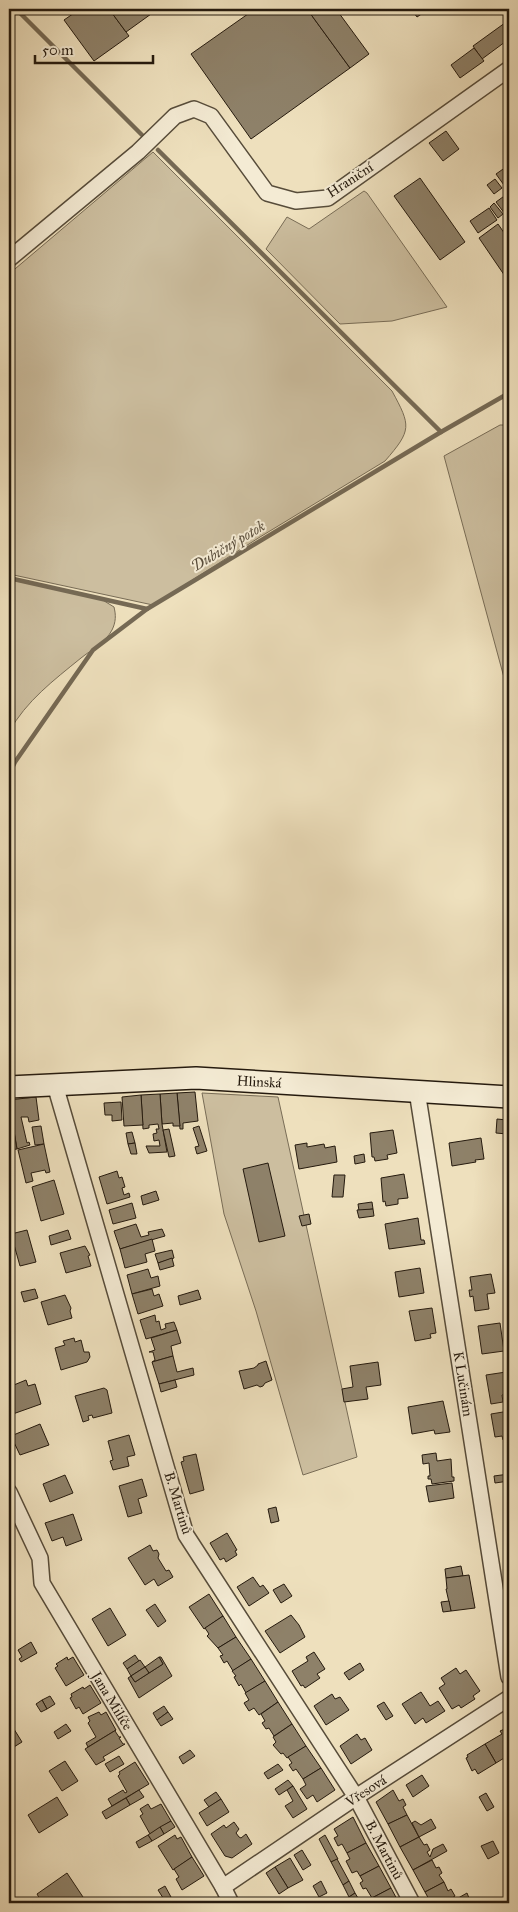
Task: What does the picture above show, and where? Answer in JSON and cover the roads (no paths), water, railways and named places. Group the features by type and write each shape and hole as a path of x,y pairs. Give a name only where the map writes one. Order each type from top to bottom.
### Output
{"street":[{"name":"Hraniční","path":"9,259 138,152 175,116 194,109 211,116 267,193 296,202 328,198 509,69"},
{"name":"Hlinská","path":"9,1087 196,1078 509,1097"},
{"name":"B. Martinů","path":"55,1085 186,1536 356,1798 412,1903"},
{"name":"K Lučinám","path":"418,1091 509,1677"},
{"name":"Jana Milíče","path":"9,1492 40,1558 42,1583 231,1903"},
{"name":"Vřesová","path":"223,1887 509,1698"}],"waterway":[{"path":"16,9 142,135"},
{"path":"158,150 441,432"},
{"name":"Dubičný potok","path":"9,774 15,762 93,650 147,609 509,393"},
{"path":"9,578 147,609"}]}
